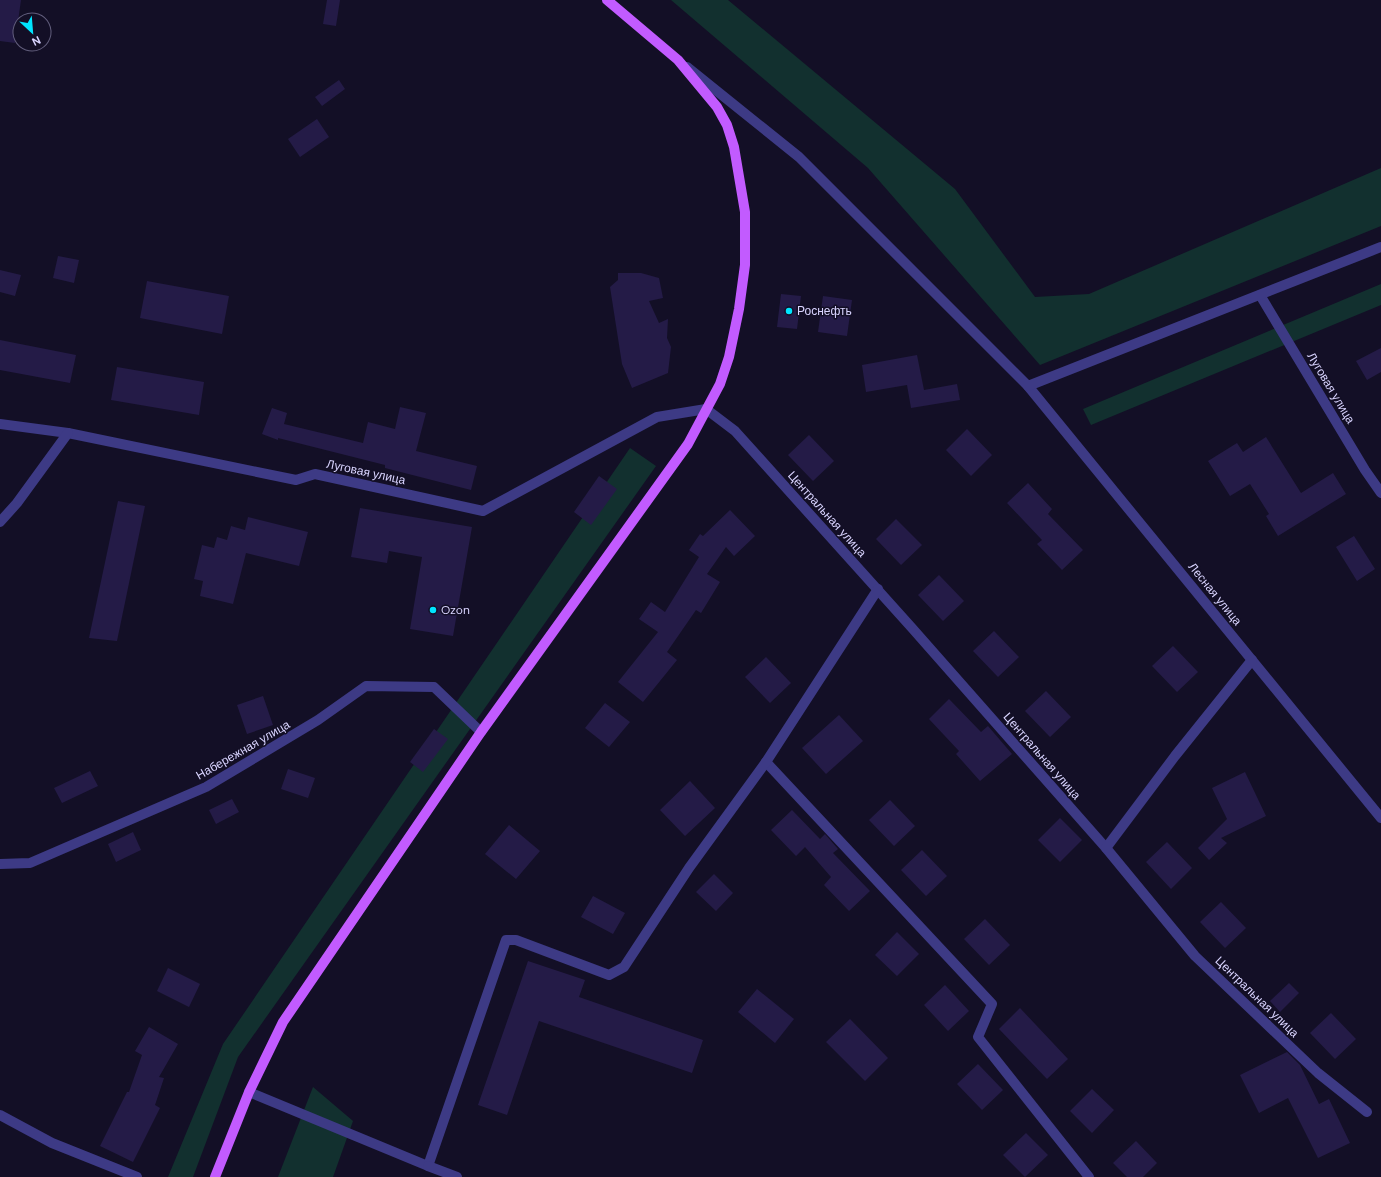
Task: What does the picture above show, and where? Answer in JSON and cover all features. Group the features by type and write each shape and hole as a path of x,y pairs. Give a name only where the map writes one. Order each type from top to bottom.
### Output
{"main road":[{"path":"214,1177 249,1092 283,1022 480,732 688,444 720,384 729,357 739,309 745,265 745,212 734,147 727,125 718,107 678,60 607,0"}],"street":[{"name":"Лесная улица","path":"678,60 799,157 1028,386 1381,818"},
{"path":"1028,386 1381,247"},
{"name":"Луговая улица","path":"1260,295 1365,470 1381,493"},
{"name":"Луговая улица","path":"0,424 68,433 296,480 315,474 483,511 657,417 706,409"},
{"name":"Центральная улица","path":"706,409 734,431 878,589 1106,848 1195,956 1318,1073 1367,1112"},
{"path":"0,522 17,503 68,433"},
{"path":"428,1166 506,940 516,940 609,975 624,967 689,868 766,762 878,589"},
{"path":"1106,848 1252,660"},
{"name":"Набережная улица","path":"0,864 30,863 206,787 318,720 366,686 434,687 480,732"},
{"path":"766,762 992,1004 978,1036 1089,1177"},
{"path":"249,1092 457,1177"},
{"path":"0,1114 52,1143 137,1177"}],"green space":[{"path":"671,0 728,0 955,189 1035,297 1089,294 1381,168 1381,226 1040,365 868,168"},
{"path":"1381,284 1381,305 1091,425 1083,409"},
{"path":"630,448 656,466 238,1057 193,1177 168,1177 223,1044"},
{"path":"313,1087 353,1121 333,1177 278,1177"}],"building":[{"path":"0,0 21,0 19,12 12,12 12,43 0,41"},
{"path":"327,0 340,0 336,26 323,24"},
{"path":"339,80 345,89 322,106 315,97"},
{"path":"317,119 329,137 300,157 288,139"},
{"path":"58,256 79,260 74,283 53,278"},
{"path":"0,270 21,275 15,296 0,292"},
{"path":"618,273 641,273 659,278 663,298 649,301 659,323 668,319 667,338 671,347 668,373 632,388 622,364 610,287 618,280"},
{"path":"147,281 229,296 222,334 140,318"},
{"name":"Роснефть","path":"781,294 801,296 797,329 777,327"},
{"path":"823,296 852,300 847,336 818,332"},
{"path":"0,340 76,355 70,383 0,370"},
{"path":"1381,348 1381,372 1367,380 1356,361"},
{"path":"917,355 924,390 957,384 960,400 911,408 907,385 866,392 862,365"},
{"path":"117,367 204,382 199,415 111,400"},
{"path":"400,407 426,413 416,451 477,466 471,490 385,468 385,465 278,438 278,440 262,434 272,408 287,413 284,424 363,443 368,422 395,429"},
{"path":"967,429 992,455 971,476 946,450"},
{"path":"809,435 834,461 813,481 788,455"},
{"path":"1266,437 1301,493 1333,473 1346,494 1278,536 1266,516 1269,514 1250,484 1230,496 1208,461 1237,443 1243,452"},
{"path":"599,476 617,489 591,525 574,512"},
{"path":"1028,483 1052,509 1048,514 1083,550 1062,570 1037,544 1042,540 1007,503"},
{"path":"118,501 145,506 117,641 89,638"},
{"path":"360,508 472,527 453,636 410,629 422,557 389,551 387,563 351,557"},
{"path":"730,510 755,536 734,556 726,547 707,574 720,582 701,613 696,610 667,652 677,660 643,702 618,682 658,632 639,619 651,602 665,612 699,557 689,550 700,534 703,536"},
{"path":"248,517 308,532 299,566 246,553 233,604 200,596 203,581 194,579 202,545 214,548 217,537 227,540 231,526 245,530"},
{"path":"896,519 922,545 901,565 876,539"},
{"path":"1354,536 1375,569 1357,581 1336,547"},
{"path":"939,575 964,601 943,621 918,595"},
{"path":"994,631 1019,657 998,677 973,651"},
{"path":"1173,646 1198,672 1177,692 1152,666"},
{"path":"766,657 791,683 770,703 745,677"},
{"path":"1046,691 1071,717 1050,737 1025,711"},
{"path":"263,696 273,725 247,734 237,705"},
{"path":"949,699 981,732 988,726 1012,754 980,781 956,754 959,751 929,719"},
{"path":"605,703 630,722 609,747 585,728"},
{"path":"839,715 863,741 826,774 802,748"},
{"path":"434,729 448,739 423,772 410,762"},
{"path":"288,769 315,778 308,798 281,789"},
{"path":"90,771 98,786 62,803 54,788"},
{"path":"1245,772 1266,816 1221,838 1227,843 1209,860 1198,848 1227,819 1212,788"},
{"path":"690,781 715,808 685,836 660,810"},
{"path":"232,799 239,812 216,824 209,810"},
{"path":"890,800 915,826 894,846 869,820"},
{"path":"792,810 820,839 825,834 838,849 833,853 870,891 849,911 824,885 831,877 805,847 796,856 771,830"},
{"path":"1060,818 1082,840 1060,862 1038,840"},
{"path":"509,825 540,851 516,879 485,854"},
{"path":"133,832 141,850 116,862 108,844"},
{"path":"1167,842 1192,868 1171,889 1146,862"},
{"path":"922,850 947,876 926,896 901,870"},
{"path":"714,874 733,893 716,911 696,892"},
{"path":"593,896 625,913 613,934 581,917"},
{"path":"1221,902 1246,928 1225,948 1200,922"},
{"path":"985,919 1010,945 989,965 964,939"},
{"path":"897,932 919,954 897,976 875,955"},
{"path":"528,961 585,980 579,997 703,1040 692,1073 539,1021 507,1115 478,1105"},
{"path":"168,968 200,984 189,1007 157,991"},
{"path":"1289,983 1299,993 1280,1012 1270,1001"},
{"path":"945,985 969,1011 948,1031 924,1005"},
{"path":"757,989 794,1019 775,1043 738,1012"},
{"path":"1020,1008 1068,1059 1047,1079 999,1029"},
{"path":"1331,1013 1356,1039 1335,1059 1310,1033"},
{"path":"850,1019 888,1058 865,1081 826,1042"},
{"path":"149,1027 178,1044 159,1077 164,1078 155,1105 160,1108 133,1162 100,1146 127,1092 129,1092 142,1055 135,1051"},
{"path":"1287,1052 1300,1065 1319,1104 1329,1099 1350,1143 1318,1158 1288,1098 1259,1113 1240,1075"},
{"path":"978,1064 1003,1090 982,1110 957,1084"},
{"path":"1092,1089 1114,1110 1092,1133 1070,1111"},
{"path":"1026,1133 1048,1155 1025,1177 1003,1155"},
{"path":"1136,1141 1157,1163 1143,1177 1127,1177 1113,1163"}],"place":[{"name":"Роснефть","path":"789,311"},
{"name":"Ozon","path":"433,610"}]}
